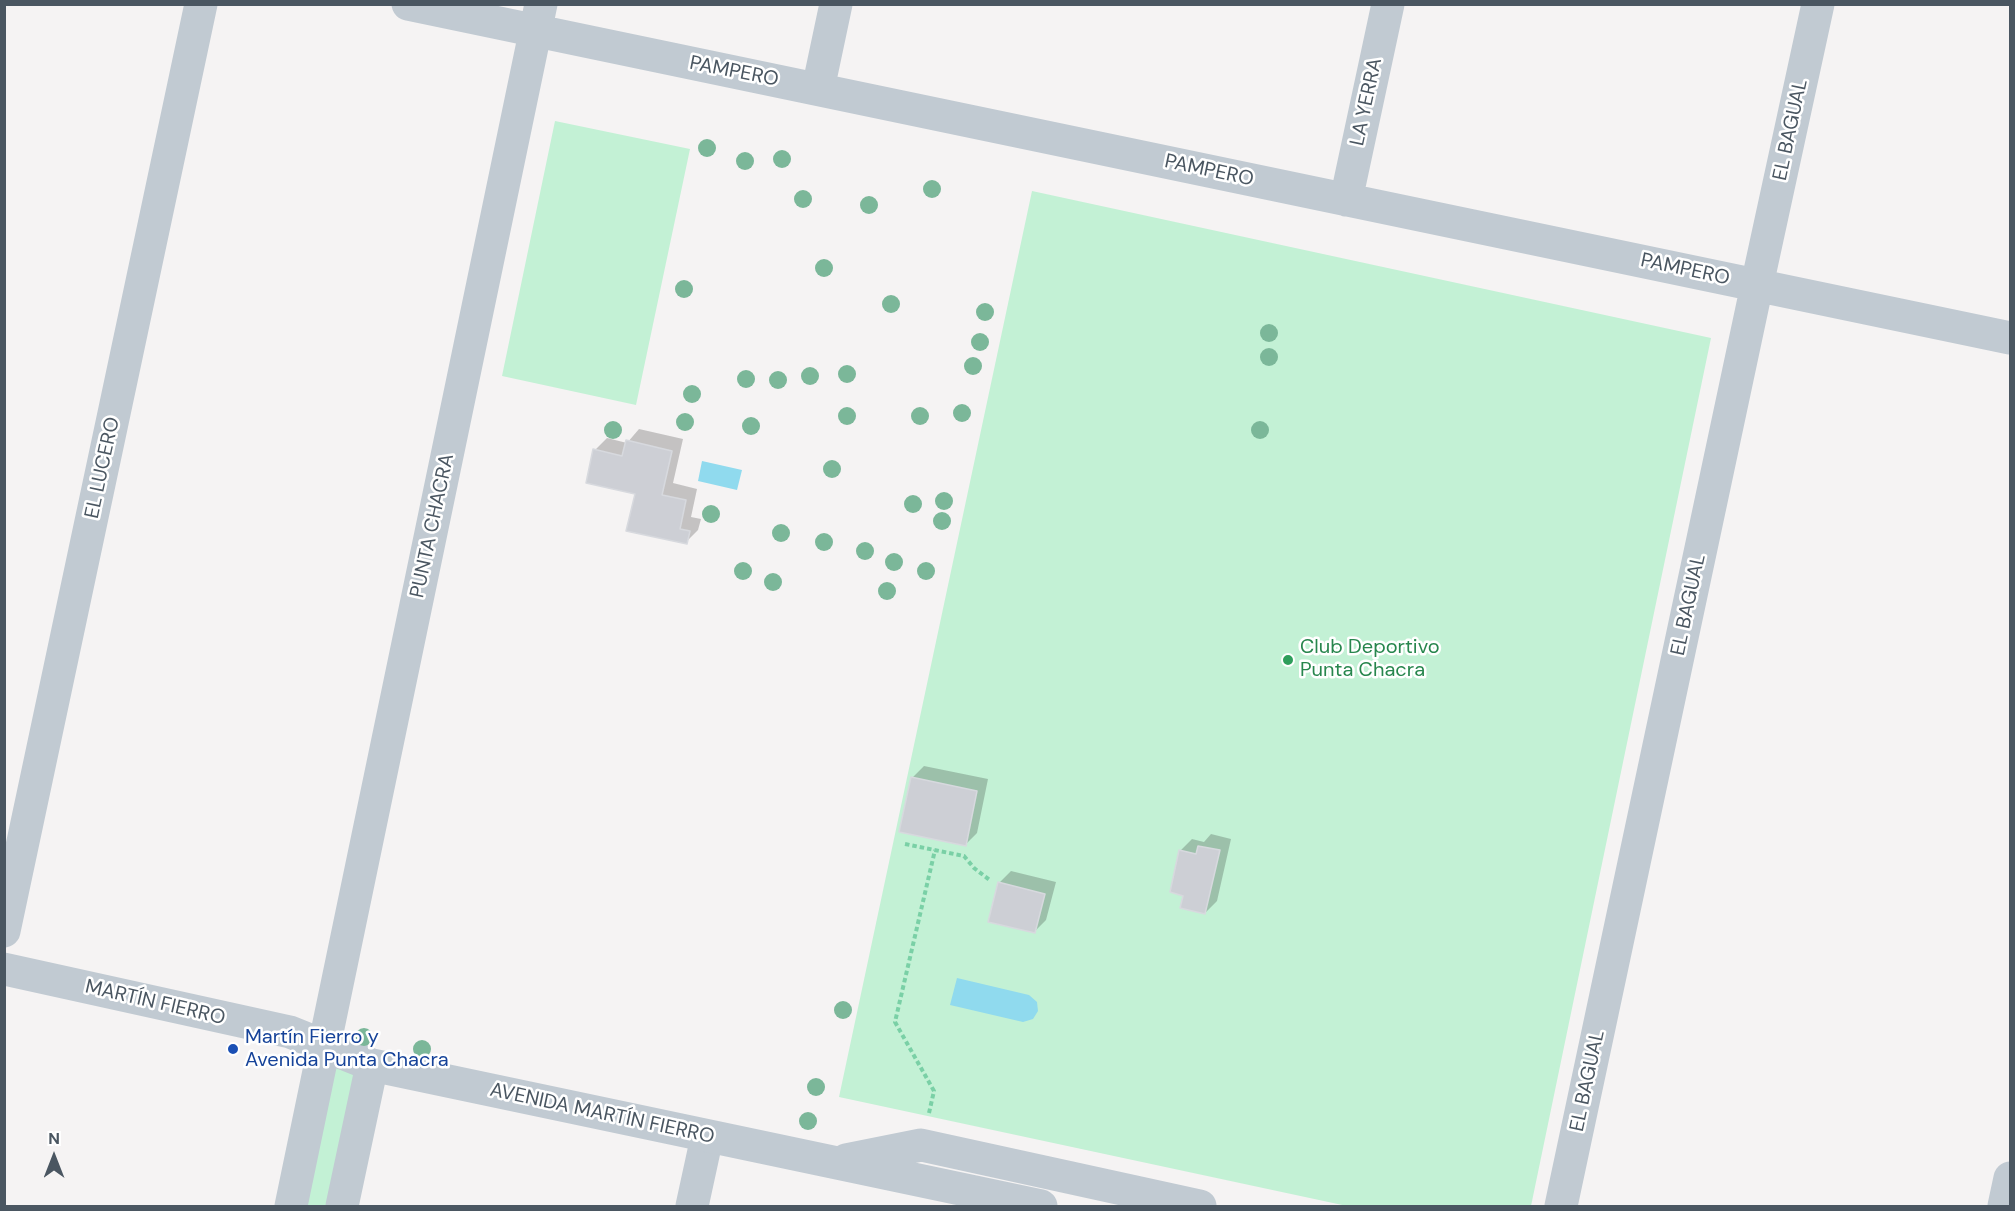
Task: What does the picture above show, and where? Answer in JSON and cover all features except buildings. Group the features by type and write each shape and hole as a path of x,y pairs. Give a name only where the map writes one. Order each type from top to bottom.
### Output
{"street":[{"name":"EL LUCERO","path":"4,931 201,4"},
{"name":"PAMPERO","path":"408,4 538,18 818,89 2010,338"},
{"path":"818,89 836,4"},
{"name":"LA YERRA","path":"1346,200 1388,4"},
{"name":"EL BAGUAL","path":"1561,1206 1818,4"},
{"name":"PUNTA CHACRA","path":"291,1206 538,18"},
{"name":"MARTÍN FIERRO","path":"4,969 290,1032 372,1065"},
{"path":"342,1206 372,1065"},
{"name":"AVENIDA MARTÍN FIERRO","path":"372,1065 1041,1206"},
{"path":"692,1206 707,1137"},
{"name":"AVENIDA MARTÍN FIERRO","path":"832,1163 921,1145 1134,1199 1200,1206"},
{"path":"2004,1206 2010,1178"}],"path":[{"path":"905,844 964,856 974,868 991,881"},
{"path":"928,1116 934,1091 895,1022 935,850"}],"green space":[{"path":"555,121 690,149 636,405 502,376"},
{"name":"Club Deportivo Punta Chacra","path":"1032,191 1711,338 1531,1206 1347,1206 839,1097"},
{"path":"324,1047 372,1065 342,1206 291,1206"}],"water":[{"path":"702,461 742,470 737,490 698,481"},
{"path":"957,978 1029,995 1037,1002 1038,1011 1033,1019 1023,1022 950,1005"}],"place":[{"name":"Club Deportivo Punta Chacra","path":"1288,660"},
{"name":"Martín Fierro y Avenida Punta Chacra","path":"233,1049"}]}
